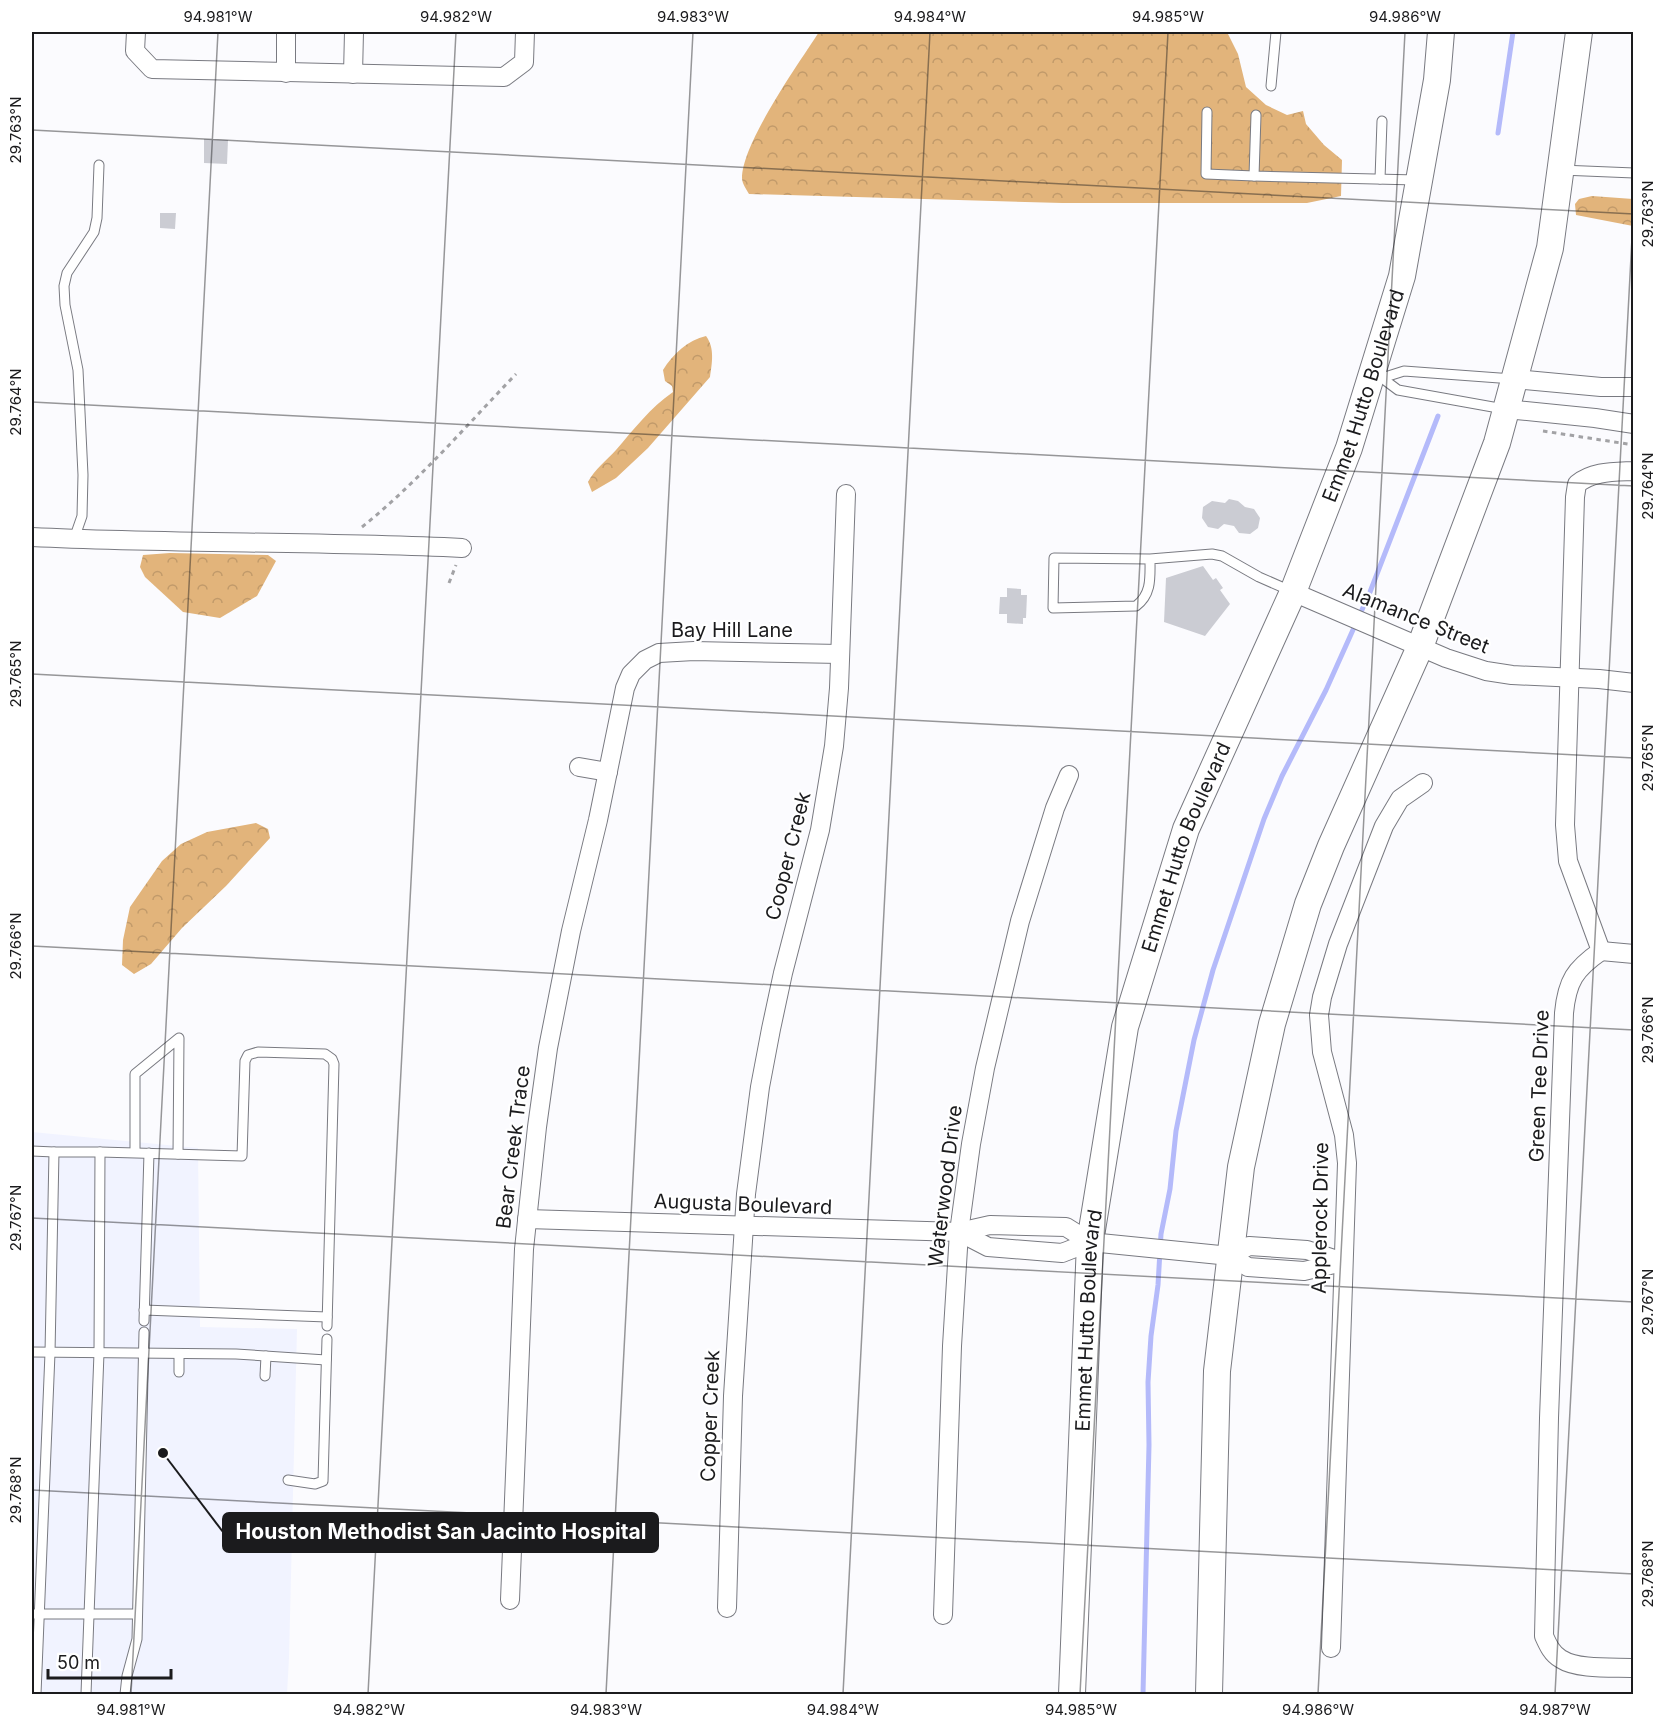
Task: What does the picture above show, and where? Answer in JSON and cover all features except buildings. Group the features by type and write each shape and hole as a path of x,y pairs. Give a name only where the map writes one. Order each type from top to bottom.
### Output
{"street":[{"path":"136,32 135,51 152,69 504,77 524,62 525,32"},
{"path":"286,32 286,73"},
{"path":"353,74 354,32"},
{"name":"Emmet Hutto Boulevard","path":"1071,1695 1090,1242 1125,1027 1186,829 1293,592 1377,377 1402,276 1437,80 1441,32"},
{"path":"1209,1695 1217,1371 1241,1167 1265,1054 1305,916 1331,846 1420,647 1497,444 1550,249 1579,32"},
{"path":"1515,379 1601,387 1634,387"},
{"path":"1506,410 1634,424"},
{"path":"1634,471 1598,473 1586,477 1577,484 1565,796 1568,861 1600,951 1634,954"},
{"name":"Cooper Creek","path":"743,1226 760,1087 783,973 826,803 834,746 840,654 846,494"},
{"path":"32,537 341,543 462,548"},
{"name":"Alamance Street","path":"1293,592 1446,658 1486,671 1534,677 1569,677 1634,683"},
{"name":"Bay Hill Lane","path":"621,708 625,688 631,675 645,660 659,653 694,651 840,654"},
{"name":"Bear Creek Trace","path":"510,1600 518,1367 527,1219 537,1127 548,1048 571,931 621,708"},
{"path":"579,767 608,772"},
{"name":"Waterwood Drive","path":"943,1616 958,1232 980,1093 1003,988 1036,866 1055,808 1069,775"},
{"name":"Applerock Drive","path":"1331,1648 1347,1163 1344,1135 1322,1052 1318,1015 1338,944 1384,826 1400,799 1423,783"},
{"name":"Green Tee Drive","path":"1600,951 1581,965 1572,978 1565,996 1549,1418 1544,1636 1552,1651 1562,1660 1590,1666 1634,1668"},
{"name":"Augusta Boulevard","path":"527,1219 958,1232 990,1225 1066,1227 1090,1242"},
{"name":"Copper Creek","path":"727,1608 732,1428 743,1226"},
{"name":"Augusta Boulevard","path":"958,1232 988,1247 1062,1253 1090,1242 1230,1256 1248,1267 1304,1271 1343,1262"}],"lane":[{"path":"1271,86 1276,32"},
{"path":"1207,112 1206,174 1419,180"},
{"path":"1254,176 1256,115"},
{"path":"1380,179 1382,121"},
{"path":"74,539 82,516 83,476 78,370 65,305 64,286 67,273 94,232 97,218 99,165"},
{"path":"1561,170 1634,173"},
{"path":"1377,377 1404,371 1515,379"},
{"path":"1377,377 1398,390 1506,410"},
{"path":"1150,559 1146,596 1136,606 1053,608 1054,558 1150,559 1212,554 1222,556 1259,577 1293,592"},
{"path":"135,1152 135,1074 179,1038 178,1154"},
{"path":"32,1151 242,1156 245,1061 252,1053 325,1054 332,1059 334,1064 327,1321 144,1310"},
{"path":"36,1695 36,1614 50,1353 54,1152"},
{"path":"86,1695 99,1353 99,1152"},
{"path":"144,1321 149,1153"},
{"path":"125,1695 127,1676 137,1639 144,1332"},
{"path":"288,1480 315,1484 323,1481 327,1339"},
{"path":"32,1352 266,1356 326,1360"},
{"path":"179,1354 179,1372"},
{"path":"265,1376 266,1356"},
{"path":"36,1614 137,1614"}],"path":[{"path":"341,543 386,507 516,374"},
{"path":"1539,430 1634,446"}],"shaded area":[{"path":"32,1132 198,1148 200,1327 297,1329 287,1694 32,1694"}],"green space":[{"path":"819,32 1227,32 1238,54 1246,87 1266,105 1287,115 1303,111 1306,124 1324,145 1342,160 1341,196 1307,203 1062,203 749,194 742,178 744,163 751,145 773,104"},
{"path":"1592,196 1633,199 1633,226 1576,215 1575,204 1579,199"},
{"path":"706,336 712,351 710,377 648,448 616,478 592,492 588,482 594,473 650,412 673,392 672,386 665,381 663,370 667,364 687,344"},
{"path":"170,553 268,555 276,561 257,596 220,618 183,612 145,577 140,567 143,555"},
{"path":"256,823 268,829 270,838 226,886 182,928 151,964 134,974 122,965 123,940 130,907 162,861 181,844 207,832"}],"waterway":[{"path":"1498,133 1513,32"},
{"path":"1143,1694 1149,1445 1148,1382 1151,1336 1158,1285 1161,1234 1170,1189 1176,1131 1194,1040 1213,970 1264,819 1282,776 1326,690 1370,592 1438,416"}],"place":[{"name":"Houston Methodist San Jacinto Hospital","path":"163,1453"}]}
